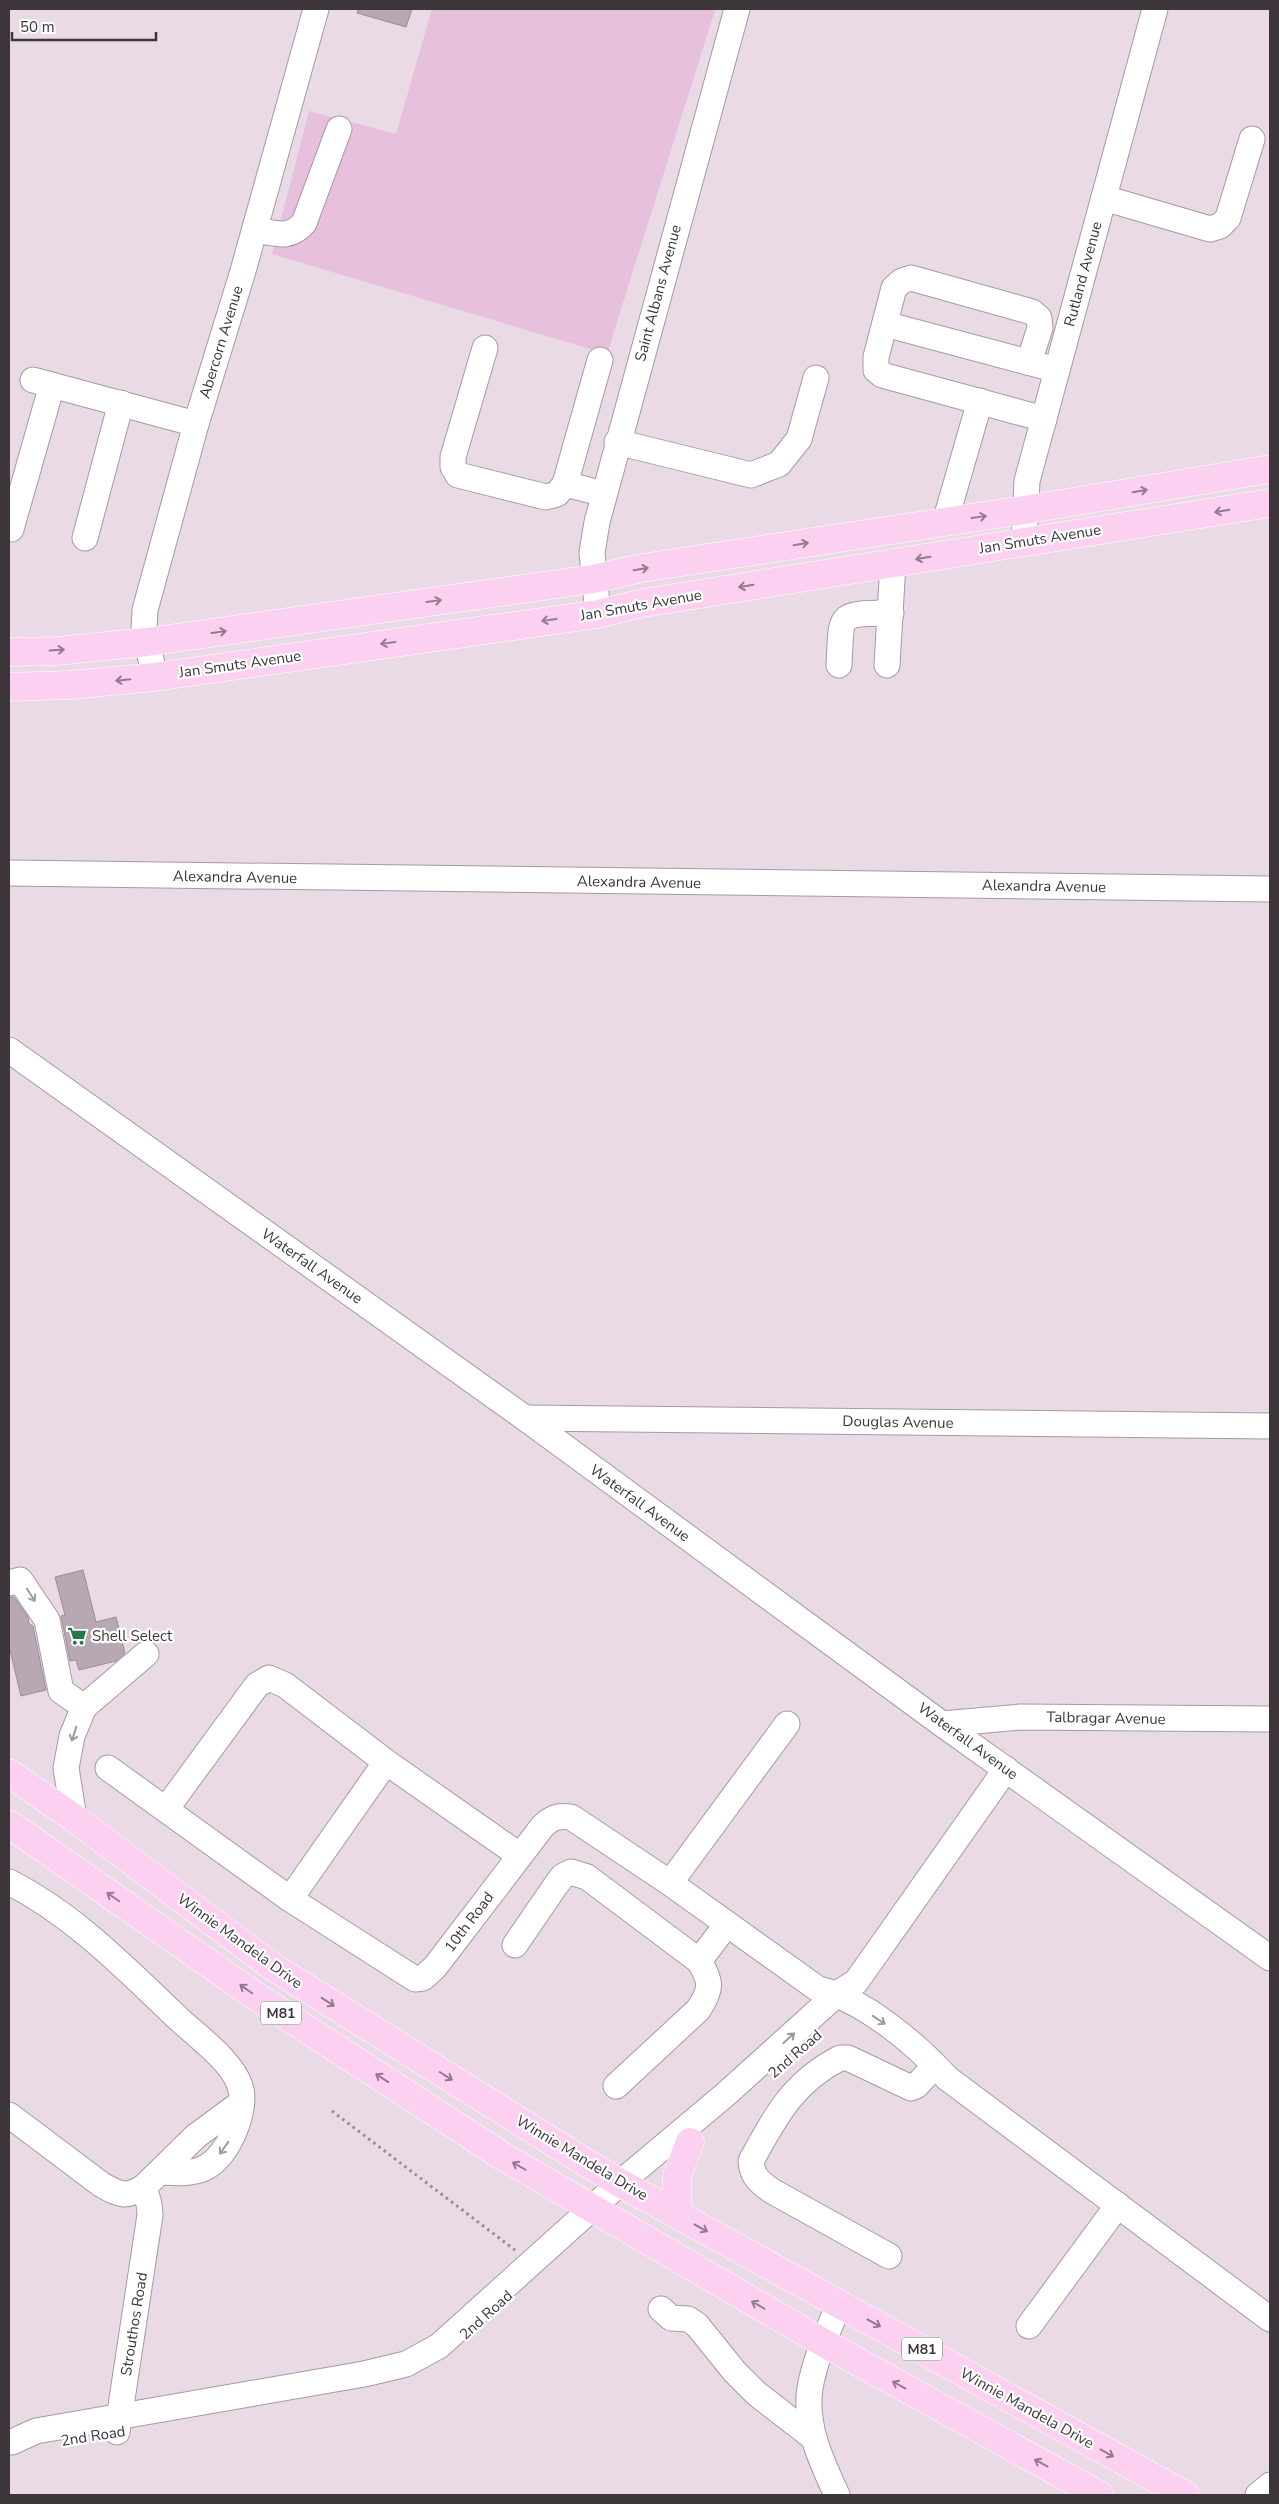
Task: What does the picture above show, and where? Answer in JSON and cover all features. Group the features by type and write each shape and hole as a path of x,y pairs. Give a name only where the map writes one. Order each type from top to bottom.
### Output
{"main road":[{"name":"Jan Smuts Avenue","path":"9,652 56,651 147,642 593,579 642,568 1024,510 1270,469"},
{"name":"Jan Smuts Avenue","path":"9,687 70,686 155,677 598,614 643,603 1024,541 1270,504"},
{"name":"Winnie Mandela Drive","path":"9,1773 74,1818 273,1966 626,2186 1185,2495"},
{"name":"M81","path":"9,1824 254,1995 504,2157 824,2343 1099,2495"},
{"path":"677,2214 677,2176 690,2142"}],"street":[{"name":"Abercorn Avenue","path":"155,677 147,642 144,620 145,610 196,424 255,230 316,9"},
{"name":"Saint Albans Avenue","path":"598,614 593,579 594,539 604,494 737,9"},
{"name":"Rutland Avenue","path":"1024,541 1024,510 1027,481 1155,9"},
{"path":"255,230 290,235 300,227 339,129"},
{"path":"1104,198 1210,229 1220,226 1228,218 1252,139"},
{"path":"1030,362 1040,328 1039,318 1032,312 911,278 902,281 894,288 876,357 876,370 882,375 1044,419"},
{"path":"885,324 1058,370"},
{"path":"485,348 453,457 453,467 458,475 546,497 557,494 565,484 600,360"},
{"path":"617,442 751,475 779,464 799,439 816,378"},
{"path":"11,529 42,383 196,424"},
{"path":"945,522 980,401"},
{"path":"85,538 121,403"},
{"path":"565,484 604,494"},
{"path":"887,665 894,562"},
{"path":"839,665 841,626 846,618 852,614 891,613"},
{"name":"Alexandra Avenue","path":"9,873 1270,889"},
{"name":"Waterfall Avenue","path":"9,1050 525,1418 942,1724 1270,1958"},
{"name":"Douglas Avenue","path":"525,1418 1270,1426"},
{"path":"9,1583 20,1580 47,1620 61,1691 84,1707"},
{"path":"74,1818 66,1768 72,1736 84,1707 146,1654"},
{"path":"166,1809 257,1685 269,1678 285,1685 386,1762 519,1855"},
{"name":"Talbragar Avenue","path":"942,1724 1020,1717 1270,1719"},
{"path":"670,1883 787,1724"},
{"path":"290,1899 386,1762"},
{"name":"10th Road","path":"108,1768 290,1899 416,1979 423,1978 435,1967 519,1855 551,1818 571,1817 670,1883 727,1924 921,2050 939,2074 1270,2319"},
{"name":"2nd Road","path":"626,2186 690,2142 802,2050 1006,1769"},
{"path":"515,1945 556,1885 563,1876 570,1872 587,1877 699,1961 707,1974 710,1986 707,1997 698,2010 616,2086"},
{"path":"9,1882 51,1907 79,1927 212,2049 237,2078 241,2087 241,2103 231,2138 214,2162 196,2173 152,2180 130,2195 117,2194 102,2185 9,2115"},
{"path":"699,1961 727,1924"},
{"name":"2nd Road","path":"10,2442 36,2431 188,2422 388,2380 417,2371 441,2355 726,2094 839,1997"},
{"path":"889,2256 772,2191 759,2182 752,2171 751,2161 787,2100 797,2089 840,2058 848,2058 911,2088 939,2074"},
{"name":"Strouthos Road","path":"119,2425 150,2215 149,2204 152,2180"},
{"path":"1029,2326 1118,2205"},
{"name":"2nd Road","path":"119,2425 406,2364 439,2346 531,2262 599,2212"},
{"path":"837,2495 819,2455 814,2438 810,2390 824,2343 839,2304"},
{"path":"661,2309 671,2318 688,2319 697,2325 734,2371 751,2388 814,2438"},
{"path":"1258,2495 1270,2485"}],"path":[{"path":"332,2111 531,2262"}],"shaded area":[{"path":"432,9 715,10 607,354 272,254 309,111 396,134"}],"building":[{"path":"358,9 412,9 406,27 357,13"},
{"path":"83,1570 96,1622 116,1617 125,1653 116,1661 79,1670 76,1660 70,1661 61,1616 65,1615 55,1577"},
{"path":"9,1597 14,1597 28,1617 29,1624 33,1626 46,1690 21,1696 9,1646"}],"place":[{"name":"Shell Select","path":"77,1636"}]}
